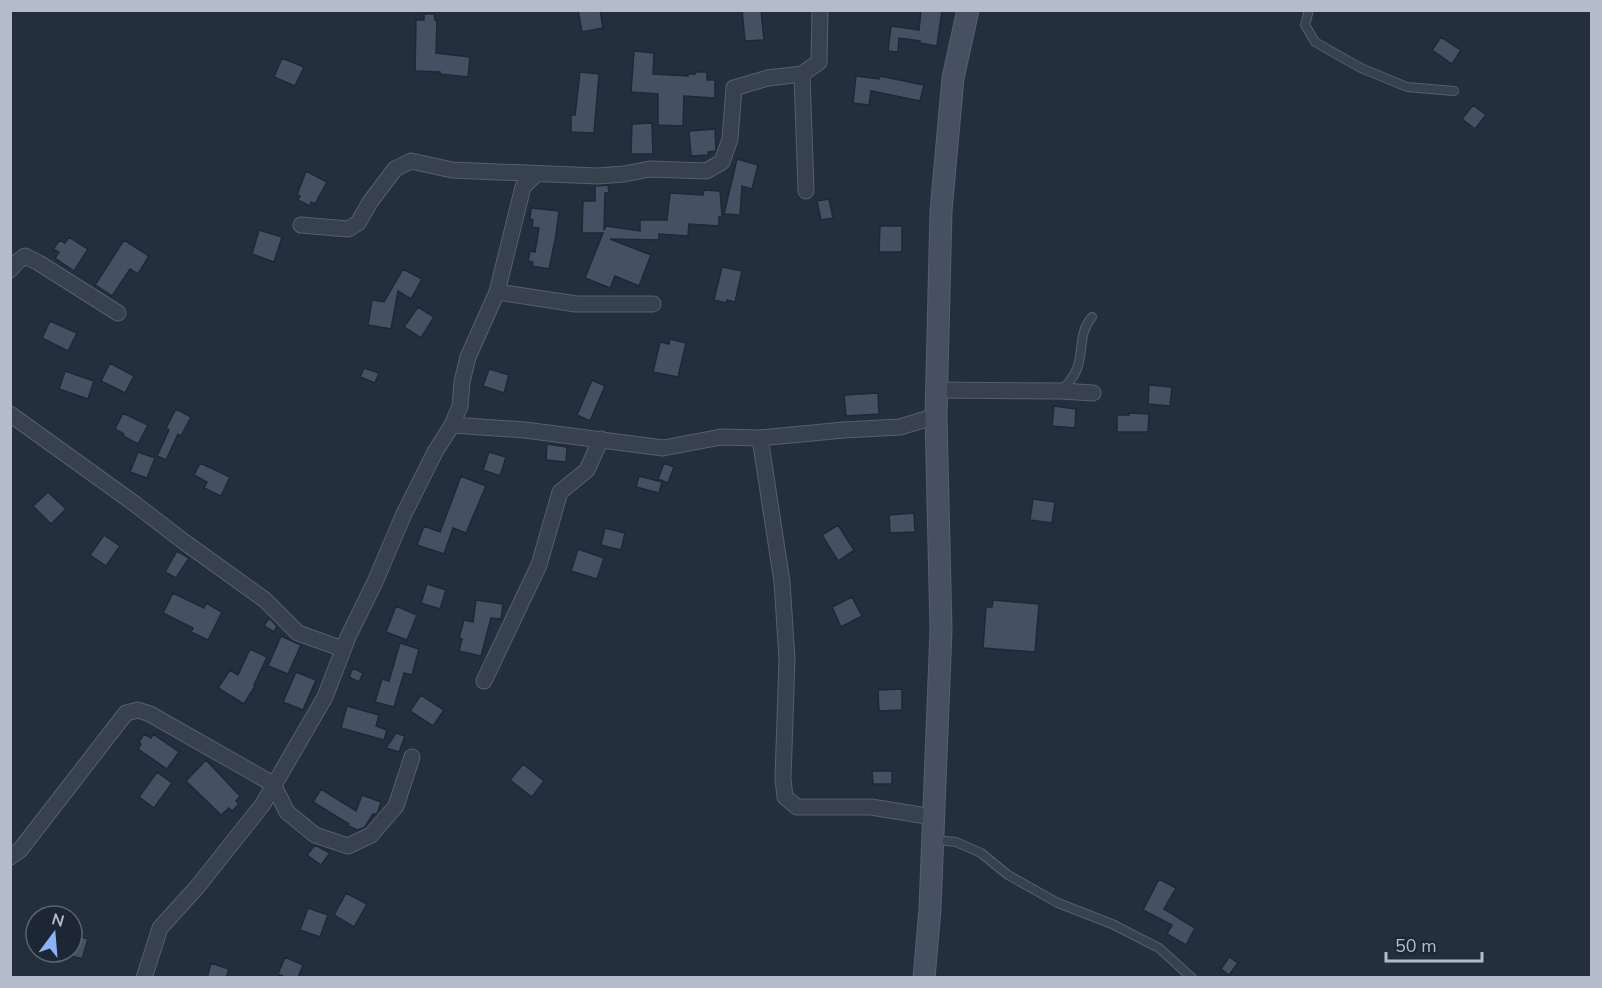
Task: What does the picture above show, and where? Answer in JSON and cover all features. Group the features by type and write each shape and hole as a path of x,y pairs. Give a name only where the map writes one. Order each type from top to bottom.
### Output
{"street":[{"path":"301,225 348,229 358,224 369,202 395,169 411,161 452,170 535,175 598,176 650,169 706,171 722,162 730,139 734,88 768,78 802,74 819,62 820,10"},
{"path":"924,978 930,909 941,630 936,416 940,211 953,78 968,10"},
{"path":"802,74 806,191"},
{"path":"144,978 160,928 198,886 263,804 324,697 403,516 460,406 462,382 468,357 497,292 523,187 535,175"},
{"path":"10,270 17,261 25,256 39,262 118,314"},
{"path":"497,292 576,304 653,304"},
{"path":"938,390 1094,393"},
{"path":"10,414 265,600 298,633 343,649"},
{"path":"452,425 525,430 663,448 721,437 760,438 844,430 900,428 936,416"},
{"path":"760,438 782,582 787,659 783,779 785,797 797,807 871,807 933,817"},
{"path":"484,681 539,565 560,492 587,470 601,439"},
{"path":"10,857 20,850 126,713 138,710 150,714 273,784 287,812 308,830 315,835 348,846 371,835 396,806 412,757"}],"lane":[{"path":"1309,10 1305,25 1315,42 1361,68 1407,87 1454,91"},
{"path":"1061,391 1072,379 1076,370 1084,325 1092,317"},
{"path":"933,840 956,842 981,853 1008,875 1058,903 1112,924 1159,948 1192,978"}],"building":[{"path":"578,10 600,10 603,28 582,32"},
{"path":"742,10 761,10 764,40 745,41"},
{"path":"921,10 942,10 937,46 899,38 898,52 888,51 891,26 919,30"},
{"path":"424,14 434,14 437,20 436,53 470,57 468,77 440,74 440,72 415,71 416,20 424,20"},
{"path":"1441,37 1461,50 1452,64 1432,50"},
{"path":"634,51 654,53 653,74 688,76 695,72 707,72 707,80 715,80 715,98 684,96 683,126 658,125 658,94 631,92"},
{"path":"282,58 304,67 295,86 274,77"},
{"path":"580,72 599,74 594,133 571,132 571,115 575,115"},
{"path":"856,76 879,79 880,76 924,85 920,101 871,91 869,105 853,103"},
{"path":"1473,105 1486,115 1475,129 1462,119"},
{"path":"652,123 653,154 631,154 632,124"},
{"path":"715,129 716,151 708,152 708,155 691,156 689,131"},
{"path":"737,159 758,165 752,189 742,186 740,215 724,214"},
{"path":"306,171 327,182 315,204 311,202 310,206 298,200 300,196 297,195"},
{"path":"608,185 609,193 605,193 604,230 606,226 640,231 640,220 667,220 670,193 703,195 704,190 720,191 722,217 719,217 719,226 689,224 688,236 659,234 659,240 610,239 651,255 639,286 615,276 610,288 585,278 603,233 582,233 583,201 595,201 595,186"},
{"path":"829,199 833,218 821,220 817,201"},
{"path":"531,208 559,211 549,269 532,266 533,262 528,261 530,251 535,252 539,228 532,227"},
{"path":"880,226 902,226 902,252 879,252"},
{"path":"259,230 282,237 274,262 252,254"},
{"path":"69,237 88,249 74,271 55,258 59,252 53,249 60,240 65,243"},
{"path":"124,240 149,256 138,274 130,269 112,296 95,285"},
{"path":"722,267 742,271 735,302 727,300 726,303 714,300"},
{"path":"403,269 422,279 411,299 398,291 391,329 368,325 372,300 384,302"},
{"path":"418,307 434,317 421,338 404,327"},
{"path":"50,321 77,333 68,351 42,338"},
{"path":"670,339 686,343 678,377 653,372 660,342 669,344"},
{"path":"110,363 134,376 125,393 101,381"},
{"path":"364,368 379,373 375,383 360,377"},
{"path":"489,369 509,375 504,393 483,386"},
{"path":"65,371 94,381 88,399 59,389"},
{"path":"592,380 605,386 590,421 577,415"},
{"path":"1149,385 1172,387 1170,406 1148,404"},
{"path":"878,393 879,414 846,416 844,395"},
{"path":"1054,406 1076,409 1075,428 1052,426"},
{"path":"176,409 191,417 181,436 178,434 166,460 157,456 169,430 166,428"},
{"path":"123,413 148,425 138,444 115,429"},
{"path":"1129,413 1149,414 1148,432 1117,432 1117,415 1129,415"},
{"path":"547,444 567,447 566,462 546,460"},
{"path":"138,452 155,458 147,478 130,472"},
{"path":"489,452 506,457 500,476 483,470"},
{"path":"200,463 230,477 221,496 204,488 207,482 194,475"},
{"path":"664,463 674,467 668,483 658,479"},
{"path":"461,476 486,486 466,533 453,528 444,554 417,545 424,526 440,532"},
{"path":"639,476 662,482 659,493 636,487"},
{"path":"48,492 66,509 51,524 33,506"},
{"path":"1033,499 1055,502 1052,523 1030,520"},
{"path":"914,513 915,532 890,533 889,515"},
{"path":"838,525 854,550 838,561 822,535"},
{"path":"605,528 625,533 621,550 601,545"},
{"path":"104,535 120,546 106,566 90,555"},
{"path":"578,549 604,558 597,579 571,571"},
{"path":"177,551 189,558 176,578 165,572"},
{"path":"427,584 446,590 440,609 421,603"},
{"path":"173,593 204,608 206,603 222,612 208,640 191,632 193,628 163,613"},
{"path":"852,597 862,616 841,627 832,607"},
{"path":"476,600 503,604 501,619 491,618 481,656 459,651 462,639 459,638 464,620 473,622"},
{"path":"993,600 1039,604 1035,652 983,648 986,607 992,607"},
{"path":"396,606 417,615 407,640 386,632"},
{"path":"269,618 277,626 274,632 264,626"},
{"path":"281,636 301,645 288,674 268,666"},
{"path":"400,643 419,649 412,675 404,673 394,707 375,702 382,679 389,681"},
{"path":"250,649 267,657 255,686 244,704 218,688 230,670 238,675"},
{"path":"353,668 363,673 359,682 349,677"},
{"path":"296,672 316,680 303,710 283,702"},
{"path":"902,689 902,710 879,711 878,690"},
{"path":"421,695 444,710 433,726 410,711"},
{"path":"347,706 379,715 376,726 387,730 384,740 341,728"},
{"path":"396,733 405,736 399,752 386,748"},
{"path":"144,734 151,738 153,734 179,752 167,769 138,749"},
{"path":"206,760 240,796 236,801 239,804 232,811 229,808 221,815 186,781"},
{"path":"523,764 544,781 532,797 510,780"},
{"path":"872,771 892,771 892,784 873,784"},
{"path":"157,772 172,783 154,808 139,797"},
{"path":"321,789 356,811 362,795 381,802 377,814 373,814 365,827 358,830 348,826 349,824 313,802"},
{"path":"315,845 330,853 321,865 307,855"},
{"path":"1159,879 1176,888 1164,909 1195,928 1186,945 1167,934 1172,925 1143,910"},
{"path":"346,893 367,904 354,927 334,915"},
{"path":"308,908 328,915 320,937 300,930"},
{"path":"84,938 88,939 84,952"},
{"path":"285,957 303,965 298,978 287,978 278,974"},
{"path":"1229,957 1238,963 1229,975 1221,969"},
{"path":"211,963 229,969 226,978 207,978"}]}
